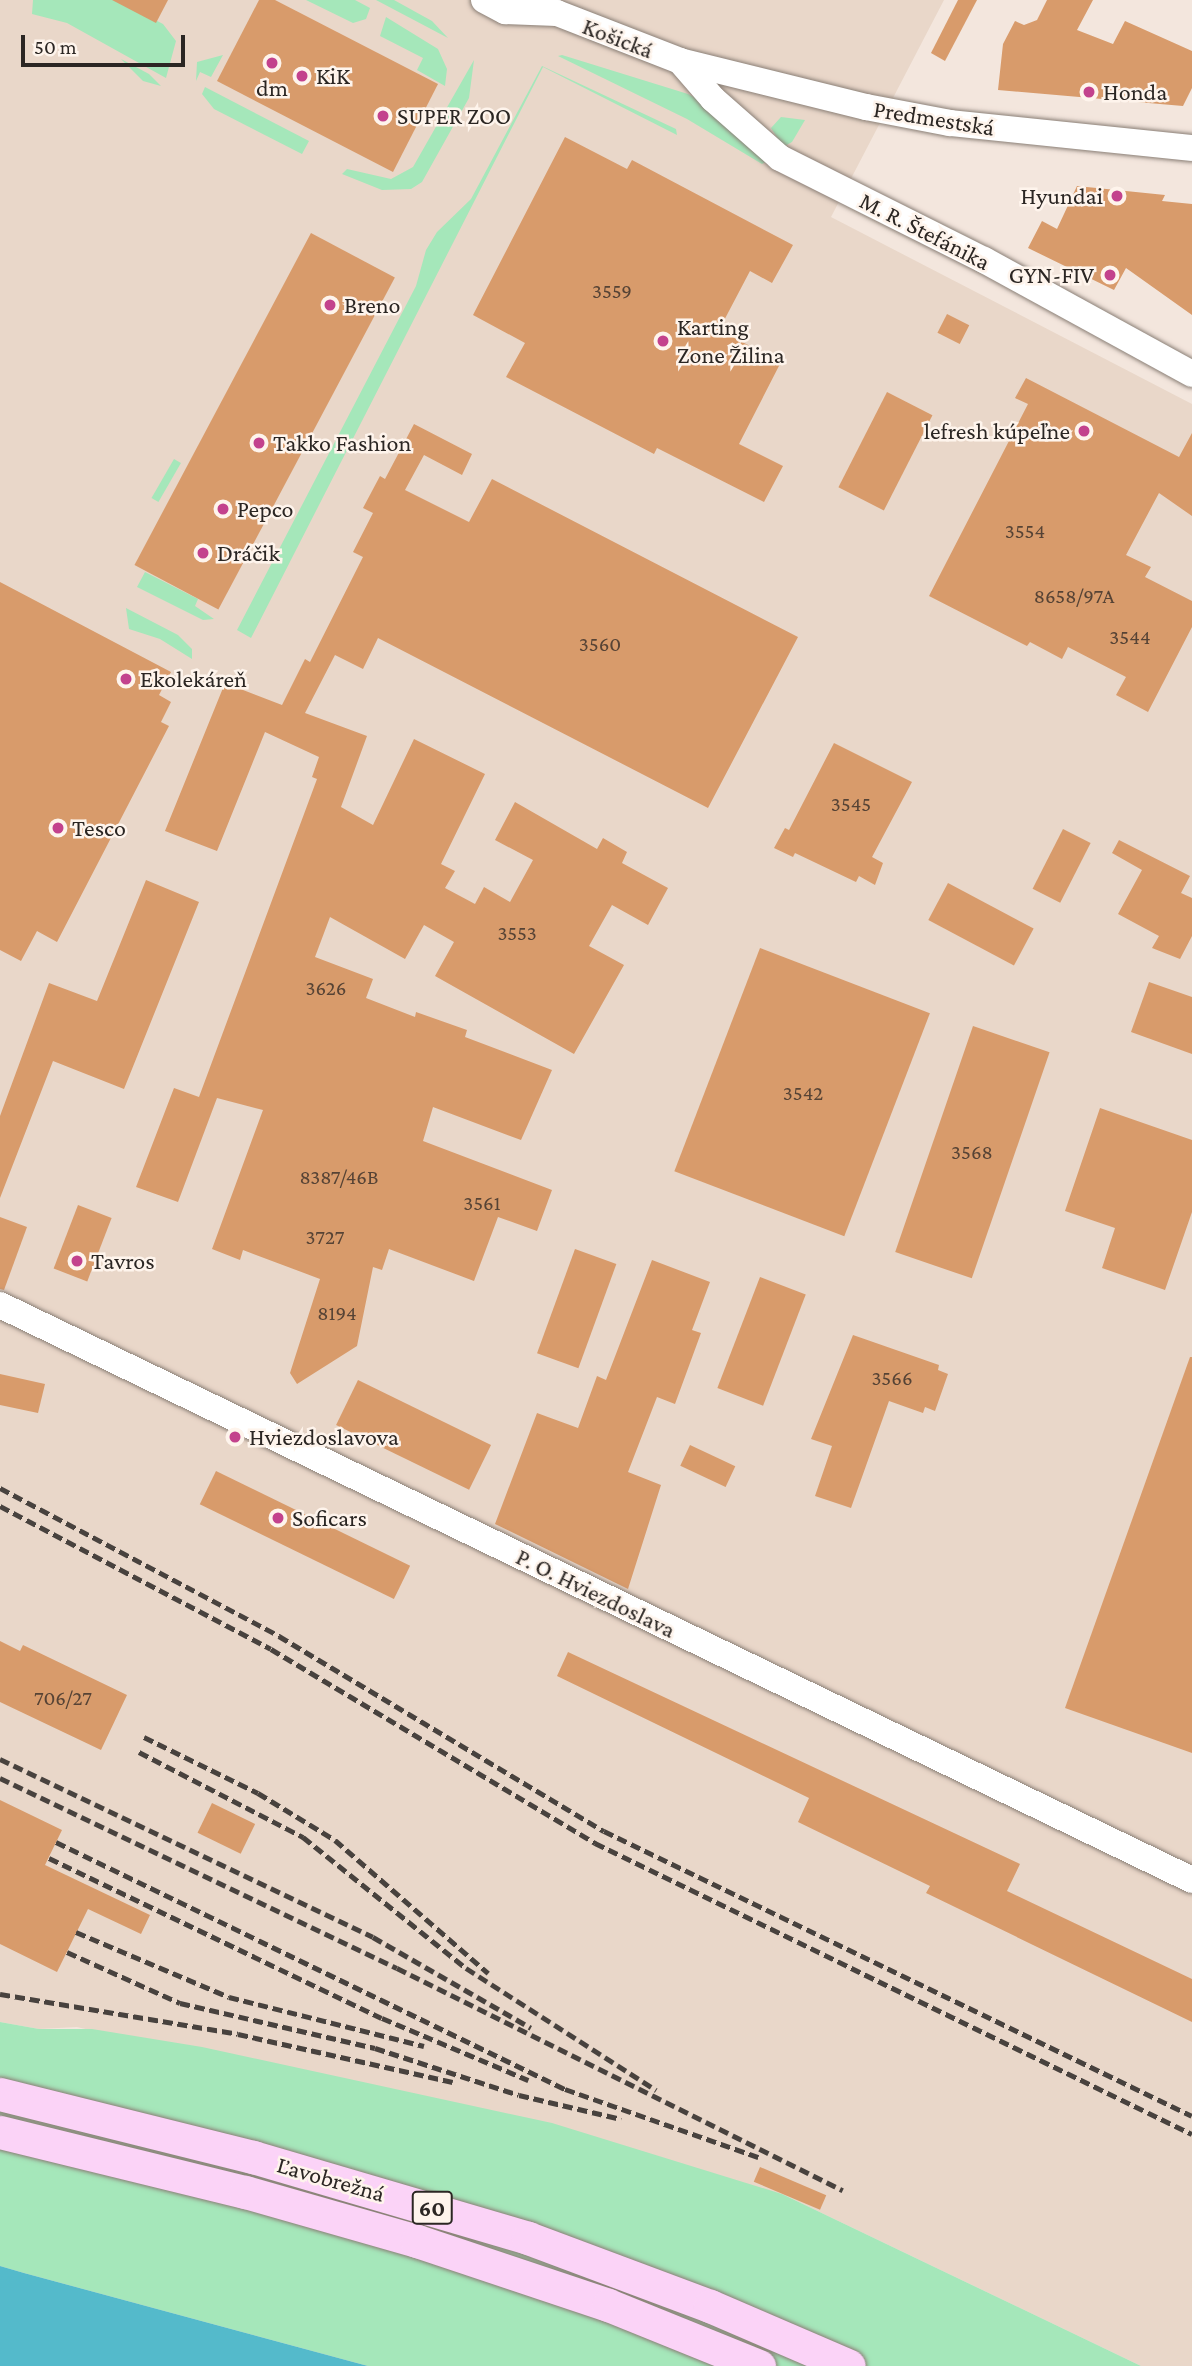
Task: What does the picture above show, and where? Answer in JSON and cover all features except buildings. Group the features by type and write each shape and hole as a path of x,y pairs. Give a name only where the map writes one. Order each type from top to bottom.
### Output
{"main road":[{"name":"Ľavobrežná","path":"0,2094 253,2157 528,2238 710,2306 849,2366"},
{"name":"Ľavobrežná","path":"0,2132 245,2192 417,2241 608,2305 759,2366"}],"street":[{"name":"Košická","path":"484,0 505,10 551,6 680,61"},
{"name":"Predmestská","path":"680,61 820,97 950,123 1192,148"},
{"name":"M. R. Štefánika","path":"680,61 713,99 780,158 984,260 1192,374"},
{"name":"P. O. Hviezdoslava","path":"0,1305 1192,1880"}],"shaded area":[{"path":"0,0 944,0 831,217 1192,404 1192,2366 1141,2366 782,2194 77,2027 39,2029 0,2022"}],"green space":[{"path":"33,0 117,0 163,24 176,41 166,78 67,23 32,14"},
{"path":"306,0 355,0 370,8 366,19 353,23"},
{"path":"376,0 394,0 432,21 448,38"},
{"path":"386,17 438,49 447,69 445,86 417,70 423,58 380,36"},
{"path":"223,55 211,77 200,72 196,81 197,62"},
{"path":"558,56 688,94 705,103 769,160 762,164 687,119"},
{"path":"121,59 149,74 161,86 143,81"},
{"path":"474,60 469,98 422,182 411,189 382,190 342,174 347,169 391,179 413,167"},
{"path":"542,66 676,129 677,135 543,67 251,638 237,630 416,286 426,250 437,232 471,199"},
{"path":"205,87 309,141 302,154 214,109 202,94"},
{"path":"781,117 805,120 792,142 783,147 771,128"},
{"path":"174,459 181,463 158,502 152,498"},
{"path":"145,572 198,599 195,606 214,619 203,620 137,587"},
{"path":"126,608 178,635 192,649 192,659 160,639 129,629"},
{"path":"0,2022 39,2029 92,2029 202,2047 552,2123 782,2194 1141,2366 368,2366 0,2266"}],"water":[{"path":"0,2266 24,2273 368,2366 0,2366"}],"railway":[{"path":"0,1488 279,1636 604,1831 1192,2116"},
{"path":"0,1506 271,1649 595,1843 1192,2134"},
{"path":"144,1737 258,1793 335,1840 488,1973"},
{"path":"139,1752 303,1837 466,1968 656,2090"},
{"path":"0,1759 373,1937 531,2028"},
{"path":"0,1778 397,1968 843,2190"},
{"path":"56,1842 565,2089 758,2157"},
{"path":"49,1858 382,2018 528,2080"},
{"path":"76,1932 229,1997 424,2046"},
{"path":"67,1952 180,2003 375,2048 519,2095 621,2119"},
{"path":"0,1994 238,2034 453,2082"}],"place":[{"name":"dm","path":"272,63"},
{"name":"KiK","path":"302,76"},
{"name":"Honda","path":"1089,92"},
{"name":"SUPER ZOO","path":"383,116"},
{"name":"Hyundai","path":"1117,196"},
{"name":"GYN-FIV","path":"1110,275"},
{"name":"Breno","path":"330,305"},
{"name":"Karting Zone Žilina","path":"663,341"},
{"name":"lefresh kúpeľne","path":"1084,431"},
{"name":"Takko Fashion","path":"259,443"},
{"name":"Pepco","path":"223,509"},
{"name":"Dráčik","path":"203,553"},
{"name":"Ekolekáreň","path":"126,679"},
{"name":"Tesco","path":"58,828"},
{"name":"Tavros","path":"77,1261"},
{"name":"Hviezdoslavova","path":"235,1437"},
{"name":"Soficars","path":"278,1518"}]}
